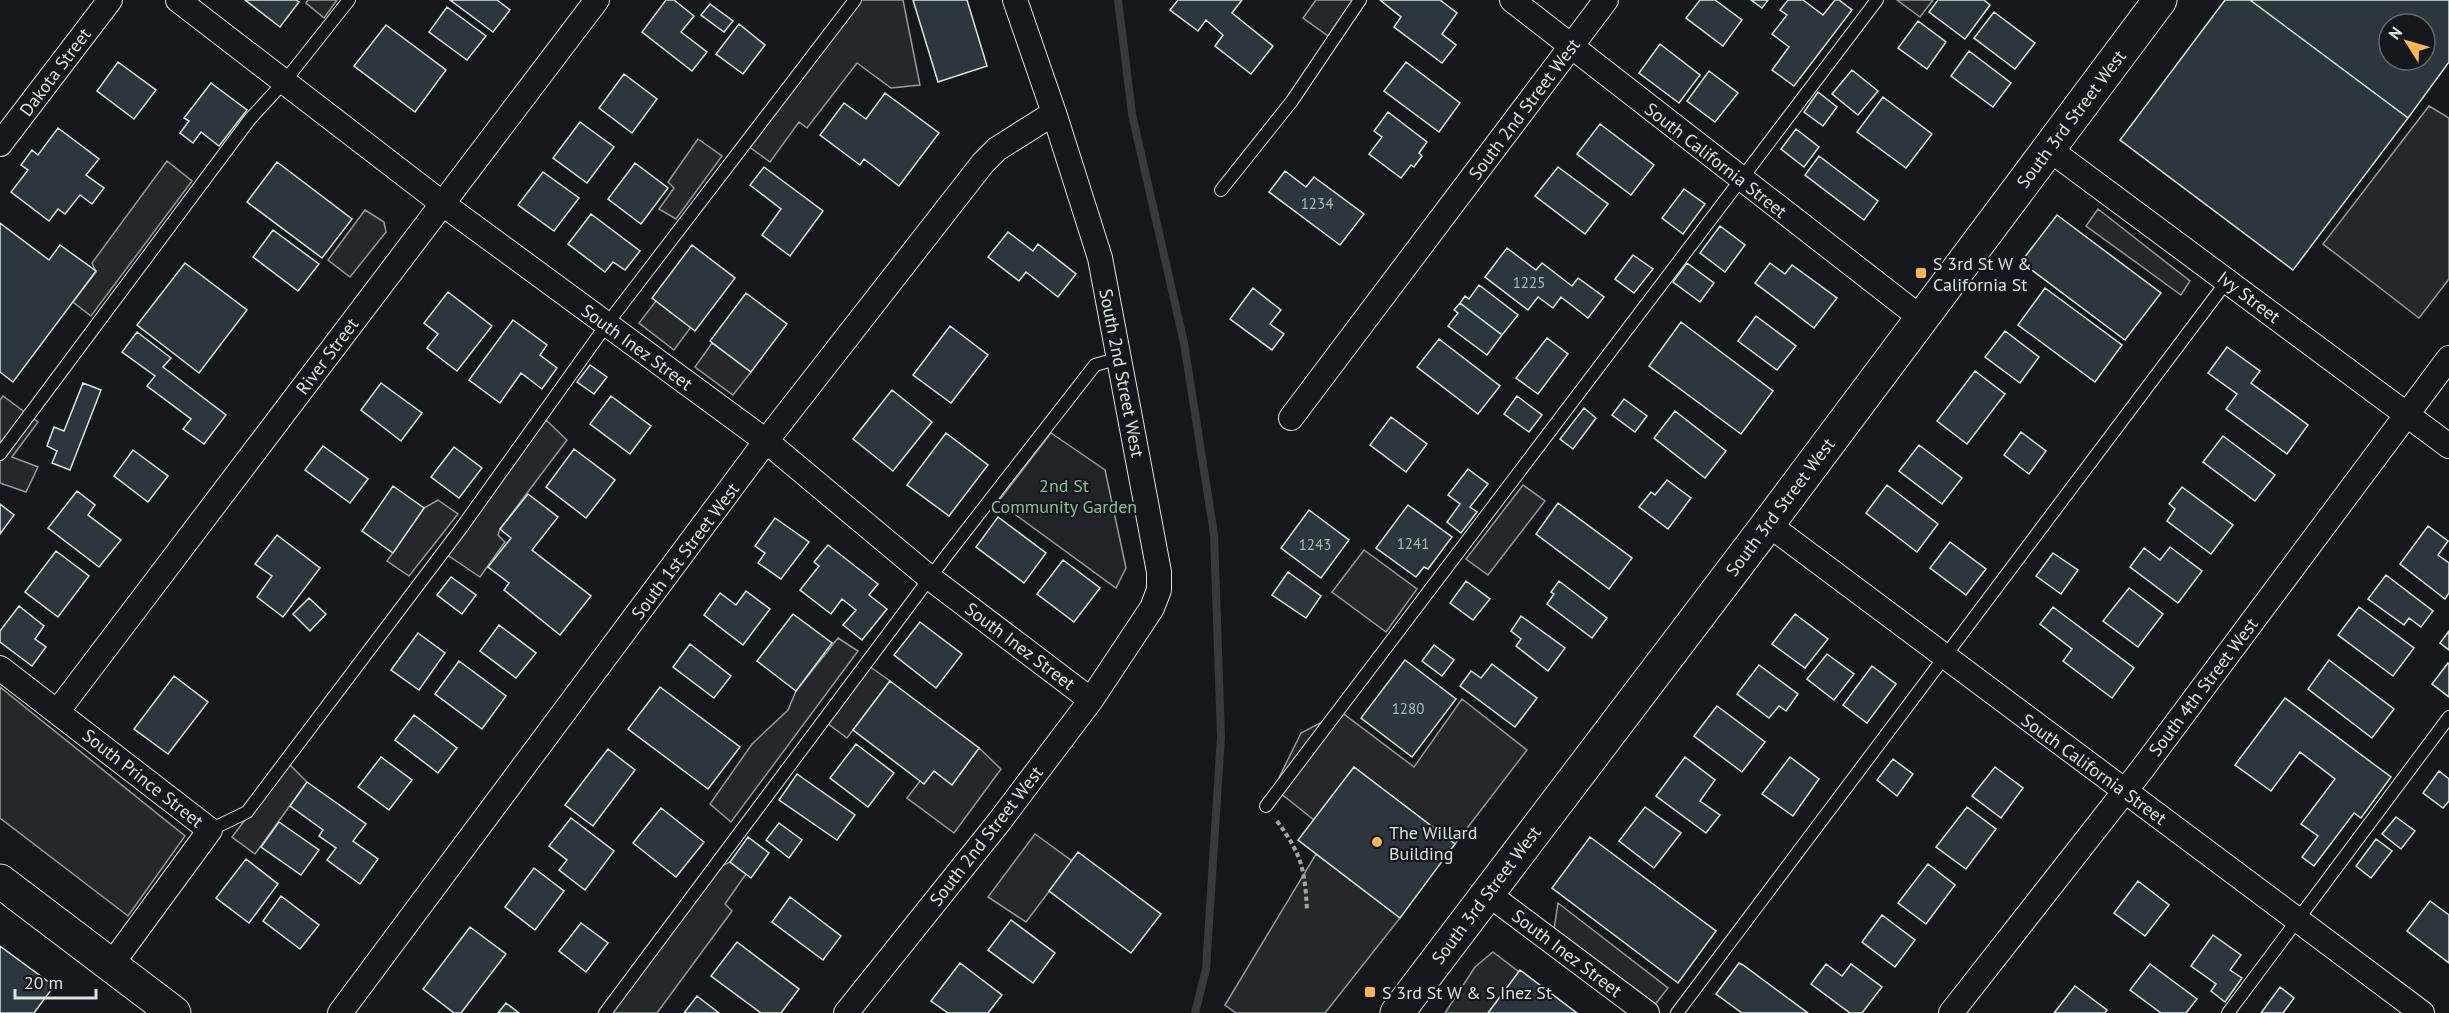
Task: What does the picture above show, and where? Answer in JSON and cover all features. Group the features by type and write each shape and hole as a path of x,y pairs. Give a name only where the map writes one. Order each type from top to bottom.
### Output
{"main road":[{"name":"South 3rd Street West","path":"1397,1013 1768,524 2160,0"},
{"path":"0,880 174,1013"}],"street":[{"name":"Dakota Street","path":"0,144 110,0"},
{"name":"South Inez Street","path":"178,0 443,204 766,441 930,578 1091,700"},
{"name":"River Street","path":"57,711 597,0"},
{"name":"South 2nd Street West","path":"846,1013 999,822 1091,700 1152,608 1159,590 1159,572 1100,258 1015,0"},
{"name":"South California Street","path":"1512,0 1921,318"},
{"name":"South 2nd Street West","path":"1291,418 1606,0"},
{"name":"South 1st Street West","path":"340,1013 766,441 983,163 998,149 1054,113"},
{"name":"Ivy Street","path":"2049,149 2449,446"},
{"name":"South 4th Street West","path":"1951,1013 2124,790 2449,358"},
{"name":"South California Street","path":"1768,524 2422,1013"},
{"name":"South Prince Street","path":"0,668 210,830 111,965"},
{"name":"South Inez Street","path":"1487,893 1647,1013"}],"lane":[{"path":"0,454 250,119 284,82 349,0"},
{"path":"210,830 247,812 462,527 607,324 855,0"},
{"path":"1221,190 1292,101 1360,0"},
{"path":"1266,806 1877,0"},
{"path":"1677,1013 2227,281"},
{"path":"605,1013 930,578 1095,365 1119,358"},
{"path":"2228,1013 2449,717"}],"path":[{"path":"1266,806 1296,846 1306,876 1307,911"}],"green space":[{"name":"2nd St Community Garden","path":"1051,433 1105,470 1126,568 1116,588 998,502"}],"shaded area":[{"path":"308,0 337,0 324,18 306,3"},
{"path":"856,0 903,0 920,85 891,88 857,63 807,128 799,122 770,162 748,146"},
{"path":"1316,0 1353,0 1328,36 1303,18"},
{"path":"1897,0 1933,0 1920,17"},
{"path":"2429,106 2449,118 2449,279 2419,318 2323,244"},
{"path":"698,139 722,156 676,219 659,209 674,188 668,182"},
{"path":"167,161 192,181 91,316 73,302 96,272 92,263"},
{"path":"2098,209 2190,281 2181,295 2086,226"},
{"path":"365,210 384,222 386,232 350,277 328,260"},
{"path":"656,301 691,327 674,350 639,323"},
{"path":"712,343 751,372 733,395 695,367"},
{"path":"3,396 38,422 12,457 38,467 26,492 0,483 0,400"},
{"path":"546,420 567,440 500,529 498,535 505,542 480,577 446,554"},
{"path":"1523,485 1545,501 1488,575 1466,559"},
{"path":"438,500 458,514 409,576 387,561 424,508"},
{"path":"1364,550 1417,589 1386,632 1332,592"},
{"path":"838,638 858,651 731,822 710,804 752,744 788,710 796,691"},
{"path":"869,666 890,681 847,738 827,723"},
{"path":"0,687 185,836 128,916 0,818"},
{"path":"1462,699 1527,750 1455,844 1354,767 1314,820 1274,788 1301,733 1341,712 1414,767"},
{"path":"979,748 1001,769 954,833 907,798 920,781 934,771 952,785"},
{"path":"288,763 307,782 255,854 232,837"},
{"path":"1035,834 1072,861 1026,922 988,897"},
{"path":"1316,854 1400,918 1325,1013 1236,1013 1225,1005"},
{"path":"730,862 746,874 725,904 732,911 657,1013 611,1013 719,867"},
{"path":"1558,903 1668,988 1654,1006 1554,929"},
{"path":"1493,952 1519,972 1488,1013 1445,1013 1475,967"}],"building":[{"path":"245,0 296,0 299,2 280,27"},
{"path":"450,0 497,0 510,10 493,32"},
{"path":"666,0 674,0 694,16 681,32 707,52 692,71 642,32"},
{"path":"913,0 967,0 987,66 938,82"},
{"path":"1178,0 1242,0 1232,13 1273,46 1251,74 1215,46 1223,35 1206,20 1198,31 1170,10"},
{"path":"1380,0 1440,0 1457,13 1442,34 1456,45 1442,63 1394,27 1401,17"},
{"path":"1700,0 1715,0 1742,20 1723,46 1686,18"},
{"path":"1751,0 1768,0 1762,8"},
{"path":"1788,0 1803,0 1823,15 1835,0 1839,0 1852,10 1794,86 1772,70 1789,47 1772,34 1787,15 1780,10"},
{"path":"1938,0 1984,0 1990,5 1965,39 1929,12"},
{"path":"2225,0 2250,0 2408,118 2293,270 2120,140"},
{"path":"2250,0 2449,0 2449,62 2408,118"},
{"path":"710,4 733,21 724,32 701,15"},
{"path":"447,7 486,36 467,60 429,32"},
{"path":"1994,12 2035,43 2015,69 1974,38"},
{"path":"1918,21 1946,42 1927,69 1898,48"},
{"path":"739,24 765,45 743,74 716,54"},
{"path":"386,25 446,70 415,112 354,66"},
{"path":"1660,44 1700,75 1679,103 1639,73"},
{"path":"1969,51 2011,83 1993,107 1951,76"},
{"path":"118,62 156,90 134,119 97,91"},
{"path":"1406,62 1460,103 1439,132 1384,91"},
{"path":"1852,70 1878,91 1858,115 1832,94"},
{"path":"1709,71 1738,93 1715,122 1687,101"},
{"path":"624,74 657,99 632,133 599,108"},
{"path":"211,83 247,110 219,146 201,132 193,143 180,133 189,121 184,118"},
{"path":"1818,92 1837,107 1823,126 1804,112"},
{"path":"885,93 939,133 899,186 864,159 860,165 820,135 844,103 866,119"},
{"path":"1883,97 1932,134 1906,168 1857,132"},
{"path":"1388,112 1427,142 1419,153 1422,156 1414,167 1411,165 1401,178 1369,154 1382,137 1374,131"},
{"path":"580,122 614,147 587,183 553,158"},
{"path":"1600,124 1654,165 1631,195 1577,154"},
{"path":"58,128 99,159 86,175 104,188 92,204 80,195 65,214 58,209 49,221 11,192 28,170 21,165 32,150 38,155"},
{"path":"1796,129 1819,147 1804,167 1781,149"},
{"path":"1819,156 1878,201 1864,220 1805,175"},
{"path":"277,162 352,219 322,258 247,202"},
{"path":"635,163 668,188 641,224 608,199"},
{"path":"764,167 823,211 790,256 762,235 781,209 750,185"},
{"path":"1558,167 1608,204 1585,234 1535,196"},
{"path":"1285,171 1306,187 1314,177 1364,214 1340,245 1269,192"},
{"path":"543,172 579,198 554,231 518,205"},
{"path":"1684,189 1705,204 1683,234 1662,218"},
{"path":"591,214 640,251 625,270 613,262 605,272 568,244"},
{"path":"2057,215 2161,293 2125,340 2021,262"},
{"path":"0,223 49,260 60,245 96,271 13,382 0,372"},
{"path":"1720,226 1745,245 1725,272 1700,253"},
{"path":"273,230 319,264 298,291 253,257"},
{"path":"1008,232 1033,251 1038,244 1076,274 1058,297 1026,272 1019,281 988,257"},
{"path":"692,245 735,278 695,331 652,298"},
{"path":"1507,248 1536,270 1542,263 1572,286 1578,278 1604,297 1588,318 1561,297 1553,308 1538,297 1528,310 1485,277"},
{"path":"1633,255 1653,269 1634,293 1615,279"},
{"path":"185,263 247,310 199,373 137,325"},
{"path":"1687,263 1714,283 1700,302 1673,282"},
{"path":"1770,263 1785,274 1792,265 1837,298 1814,328 1755,283"},
{"path":"1479,285 1518,315 1502,335 1460,303 1465,296 1469,299"},
{"path":"1253,288 1281,310 1270,324 1284,334 1272,350 1230,319"},
{"path":"2045,288 2122,345 2095,382 2018,325"},
{"path":"448,292 492,326 457,371 427,348 438,334 424,323"},
{"path":"746,293 787,324 751,372 710,341"},
{"path":"1460,303 1502,335 1487,355 1448,326 1458,313 1454,310"},
{"path":"1756,316 1796,346 1777,370 1738,341"},
{"path":"513,320 547,345 540,355 557,368 542,389 521,373 500,403 469,380"},
{"path":"1681,322 1773,391 1741,434 1649,366"},
{"path":"950,326 988,355 951,403 913,375"},
{"path":"2005,331 2039,357 2020,383 1985,357"},
{"path":"137,332 171,358 163,367 226,415 204,444 183,429 191,419 147,386 155,376 122,352"},
{"path":"1547,338 1568,354 1538,394 1516,378"},
{"path":"1439,339 1500,386 1478,414 1417,367"},
{"path":"2227,347 2260,371 2251,383 2308,425 2287,454 2226,409 2237,394 2208,373"},
{"path":"590,365 607,377 594,394 577,382"},
{"path":"1975,371 2005,394 1967,444 1937,421"},
{"path":"83,383 101,390 70,470 52,463 57,451 47,446 54,427 64,431"},
{"path":"381,383 422,413 401,441 361,410"},
{"path":"892,390 932,422 893,471 853,439"},
{"path":"611,396 651,426 630,454 590,424"},
{"path":"1517,396 1542,415 1529,432 1504,414"},
{"path":"1624,399 1647,416 1635,432 1612,415"},
{"path":"1584,408 1596,418 1573,449 1560,439"},
{"path":"1675,411 1726,451 1705,478 1654,438"},
{"path":"1391,417 1427,444 1406,472 1370,445"},
{"path":"2021,432 2046,451 2029,474 2004,455"},
{"path":"946,433 988,465 949,516 907,485"},
{"path":"2223,436 2275,475 2255,501 2203,462"},
{"path":"1919,445 1962,478 1942,504 1899,471"},
{"path":"323,446 368,479 350,503 305,470"},
{"path":"454,447 482,468 459,498 431,477"},
{"path":"574,449 615,480 586,518 546,487"},
{"path":"133,450 168,476 148,502 114,476"},
{"path":"1468,469 1488,484 1470,507 1477,512 1461,533 1447,522 1460,504 1448,495"},
{"path":"1667,480 1691,498 1668,529 1639,507 1651,492 1655,495"},
{"path":"1887,485 1938,524 1917,552 1866,513"},
{"path":"393,486 424,508 393,553 362,531"},
{"path":"2182,487 2233,525 2211,554 2167,521 2175,509 2169,504"},
{"path":"77,491 95,505 88,515 121,540 99,567 48,528"},
{"path":"528,494 558,517 532,550 591,596 560,635 504,590 509,583 488,567 511,538 500,529"},
{"path":"1558,503 1632,558 1609,589 1536,534"},
{"path":"0,504 14,515 0,534"},
{"path":"1408,505 1452,537 1428,569 1424,567 1416,577 1376,548"},
{"path":"1309,510 1349,540 1321,578 1281,548"},
{"path":"998,517 1046,553 1024,583 976,547"},
{"path":"775,518 809,542 781,579 758,563 765,553 755,546"},
{"path":"2428,526 2448,541 2438,555 2449,563 2449,593 2445,599 2400,564"},
{"path":"277,535 320,568 283,617 257,597 272,576 255,564"},
{"path":"1950,542 1986,569 1966,595 1930,568"},
{"path":"828,545 878,584 869,595 887,609 862,640 843,625 856,610 842,599 831,614 800,590 819,566 814,562"},
{"path":"2170,547 2202,571 2178,603 2130,567 2144,548 2160,560"},
{"path":"56,551 89,576 58,617 25,592"},
{"path":"2053,553 2078,570 2061,594 2036,576"},
{"path":"1063,560 1100,588 1074,622 1037,594"},
{"path":"1288,572 1321,596 1306,618 1272,595"},
{"path":"2386,575 2433,611 2421,627 2409,618 2404,625 2368,599"},
{"path":"451,577 476,595 462,614 437,595"},
{"path":"1466,581 1490,599 1473,620 1450,603"},
{"path":"1559,581 1607,618 1592,638 1547,604 1554,594 1551,592"},
{"path":"2129,588 2163,614 2138,647 2103,621"},
{"path":"746,591 770,609 743,645 704,615 720,593 736,605"},
{"path":"309,598 326,614 310,631 293,614"},
{"path":"19,606 44,626 35,639 46,647 32,666 0,642 0,631"},
{"path":"2053,607 2134,668 2112,698 2063,661 2072,649 2040,624"},
{"path":"2359,607 2414,648 2393,676 2338,635"},
{"path":"793,614 832,643 796,691 757,661"},
{"path":"1795,614 1828,639 1805,668 1772,644"},
{"path":"1521,616 1565,648 1548,671 1516,646 1521,639 1511,631"},
{"path":"920,622 962,654 936,688 894,655"},
{"path":"499,625 536,653 516,678 480,651"},
{"path":"2449,631 2449,650 2440,643"},
{"path":"418,633 445,653 419,690 391,670"},
{"path":"690,644 731,676 714,698 673,667"},
{"path":"1434,645 1454,660 1442,676 1422,661"},
{"path":"1827,654 1854,674 1834,700 1807,679"},
{"path":"1405,660 1456,699 1412,757 1361,718"},
{"path":"2329,660 2394,709 2372,738 2308,689"},
{"path":"459,661 506,696 482,729 435,694"},
{"path":"1492,664 1537,698 1515,727 1460,686 1471,671 1481,678"},
{"path":"2449,664 2449,697 2432,684"},
{"path":"1759,665 1798,694 1786,711 1779,706 1769,718 1737,694"},
{"path":"1872,666 1896,684 1867,723 1843,705"},
{"path":"174,676 208,702 168,754 134,729"},
{"path":"890,681 979,748 952,785 934,771 924,784 853,730"},
{"path":"660,687 740,747 708,789 628,729"},
{"path":"2285,698 2391,777 2361,818 2354,813 2314,866 2302,857 2318,836 2301,824 2335,779 2300,752 2271,791 2235,765"},
{"path":"1717,706 1765,742 1742,772 1694,736"},
{"path":"414,715 457,748 438,773 395,740"},
{"path":"856,744 894,773 868,807 830,778"},
{"path":"608,749 635,770 593,826 565,805"},
{"path":"381,757 412,780 389,810 358,787"},
{"path":"1685,757 1715,780 1700,801 1720,815 1706,833 1656,796"},
{"path":"1790,757 1819,779 1793,816 1762,794"},
{"path":"1893,759 1913,774 1897,796 1877,780"},
{"name":"The Willard Building","path":"1354,767 1455,844 1400,918 1298,840"},
{"path":"1995,767 2023,788 2001,818 1972,796"},
{"path":"2439,771 2449,779 2449,801 2443,808 2423,793"},
{"path":"797,774 855,815 837,840 779,800"},
{"path":"307,782 366,824 353,841 378,859 360,884 327,860 336,848 319,836 323,830 290,806"},
{"path":"1645,807 1681,833 1654,868 1619,841"},
{"path":"1967,807 1996,829 1966,869 1936,847"},
{"path":"661,808 704,842 676,877 633,843"},
{"path":"2396,817 2415,831 2401,849 2382,834"},
{"path":"571,818 614,851 585,890 559,870 567,860 549,846"},
{"path":"279,822 319,850 301,875 261,847"},
{"path":"779,823 802,840 789,858 766,840"},
{"path":"748,837 769,853 751,878 730,862"},
{"path":"1590,837 1716,931 1678,983 1552,888"},
{"path":"2376,839 2392,851 2371,878 2356,866"},
{"path":"1078,852 1161,914 1131,953 1049,891"},
{"path":"246,859 278,884 249,923 216,898"},
{"path":"1928,864 1955,885 1926,924 1898,903"},
{"path":"534,868 564,891 535,930 505,907"},
{"path":"2138,881 2169,905 2145,936 2114,913"},
{"path":"281,896 319,925 300,949 263,921"},
{"path":"790,897 841,936 823,960 772,922"},
{"path":"2430,901 2449,915 2449,963 2407,931"},
{"path":"1882,915 1915,940 1895,967 1862,942"},
{"path":"1011,920 1055,953 1033,983 988,950"},
{"path":"581,923 608,943 586,972 559,951"},
{"path":"470,927 506,954 461,1013 454,1013 423,989"},
{"path":"2213,935 2241,955 2230,970 2242,978 2225,1002 2211,991 2216,984 2191,966"},
{"path":"737,942 799,989 781,1013 761,1013 711,976"},
{"path":"0,946 54,986 34,1013 0,1013"},
{"path":"960,963 1002,995 988,1013 948,1013 931,1001"},
{"path":"1739,963 1808,1013 1742,1013 1716,994"},
{"path":"1826,964 1842,976 1851,964 1882,987 1862,1013 1850,1013 1811,984"},
{"path":"2150,964 2197,999 2186,1013 2161,1013 2130,990"},
{"path":"1520,970 1577,1013 1488,1013"},
{"path":"2075,986 2107,1010 2105,1013 2054,1013"},
{"path":"2280,987 2294,998 2283,1013 2261,1013"},
{"path":"697,996 719,1013 684,1013"},
{"path":"506,1003 519,1013 498,1013"}],"waterway":[{"path":"1118,0 1132,114 1184,343 1214,534 1221,737 1206,969 1195,1013"}],"place":[{"name":"S 3rd St W & California St","path":"1921,273"},
{"name":"The Willard Building","path":"1377,842"},
{"name":"S 3rd St W & S Inez St","path":"1370,992"}]}
